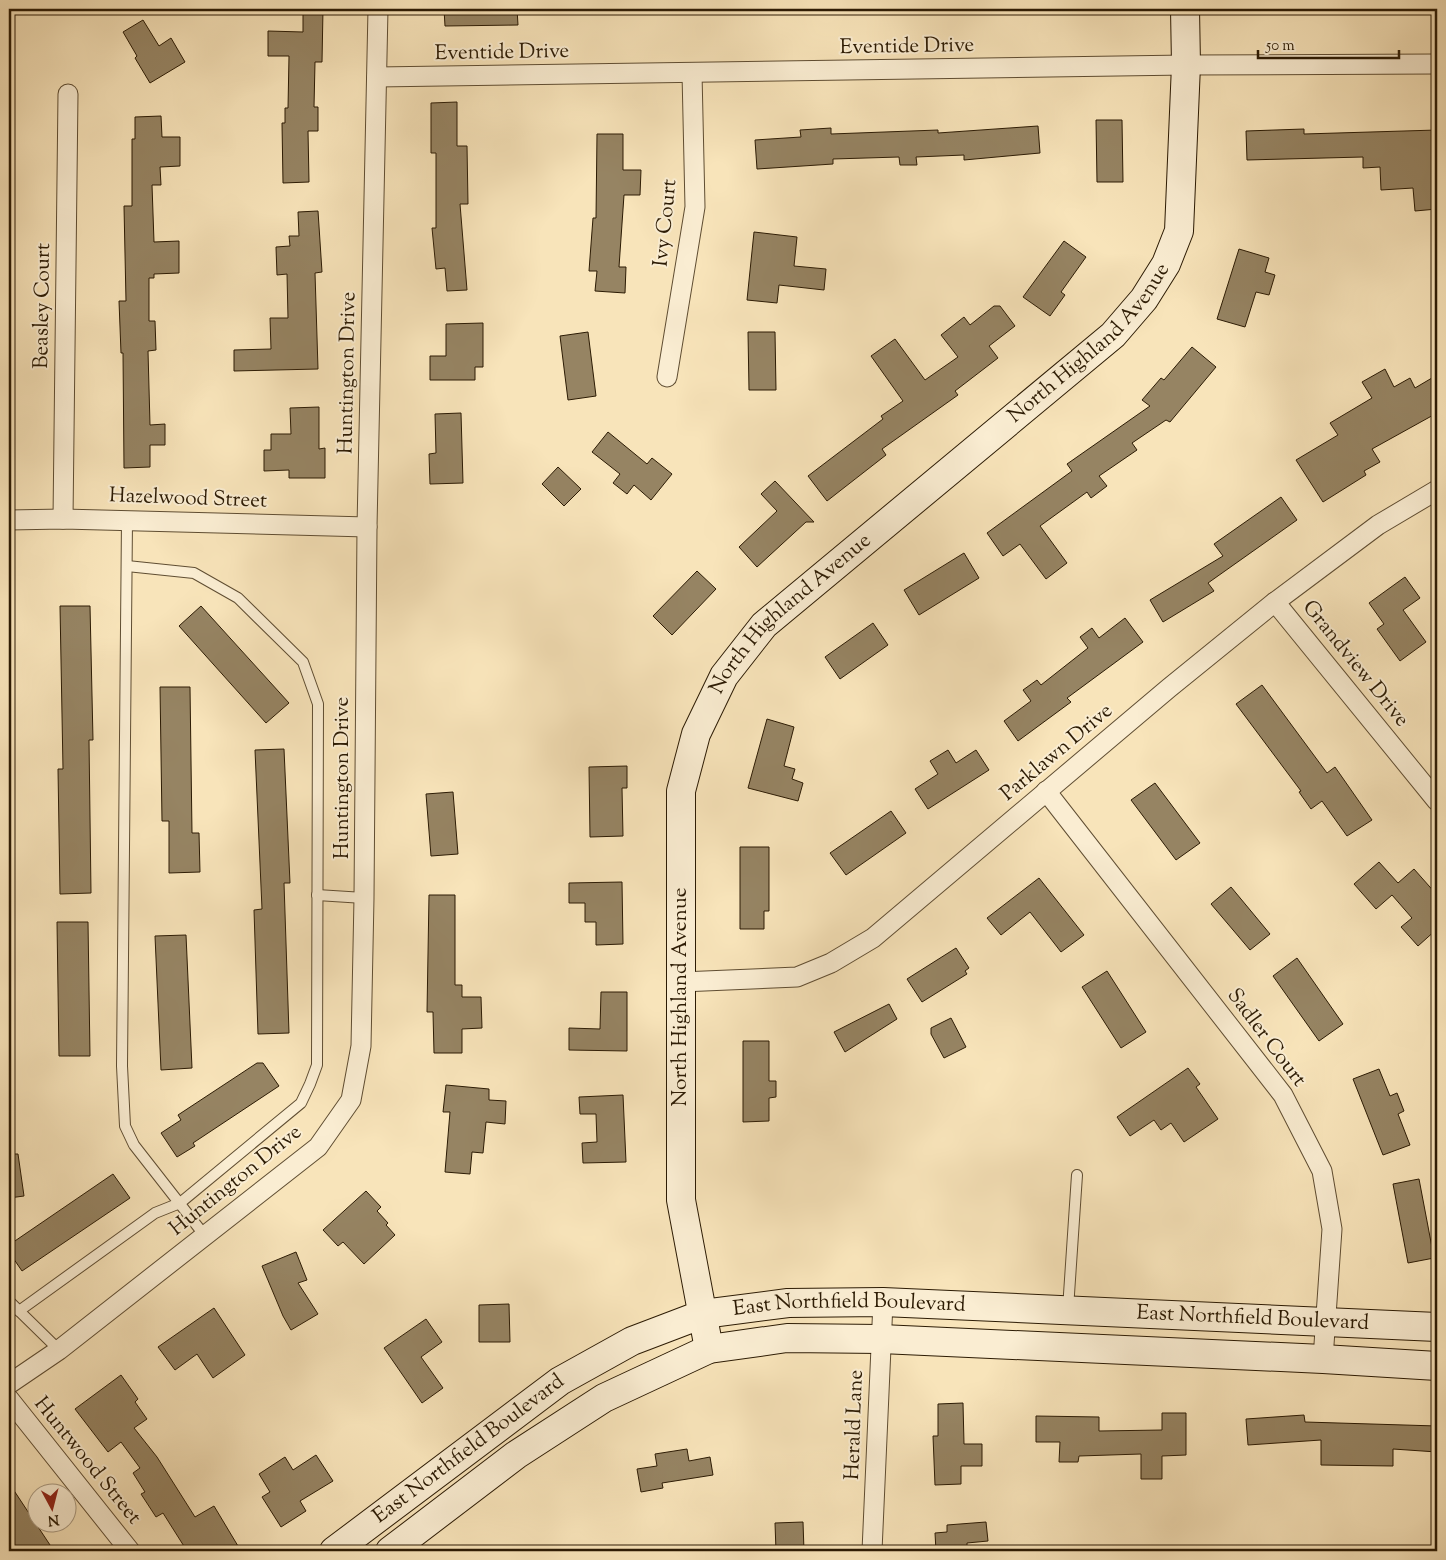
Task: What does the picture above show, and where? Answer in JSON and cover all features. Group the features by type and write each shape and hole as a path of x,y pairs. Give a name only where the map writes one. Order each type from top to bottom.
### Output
{"main road":[{"name":"North Highland Avenue","path":"709,1349 681,1200 681,791 696,734 724,676 764,625 1113,335 1144,299 1166,264 1178,231 1186,65 1185,9"},
{"name":"East Northfield Boulevard","path":"334,1551 560,1381 632,1341 703,1314 788,1303 883,1302 1437,1327"},
{"name":"East Northfield Boulevard","path":"390,1551 516,1455 604,1398 709,1349 787,1338 881,1339 1437,1366"}],"street":[{"name":"Huntington Drive","path":"9,1384 59,1350 318,1147 351,1100 360,1046 364,898 367,527 378,9"},
{"name":"Eventide Drive","path":"377,77 1186,65 1437,64"},
{"name":"Ivy Court","path":"668,377 695,208 692,73"},
{"name":"Beasley Court","path":"63,518 68,94"},
{"name":"Parklawn Drive","path":"681,982 796,978 831,964 873,938 1169,688 1275,602 1378,525 1437,490"},
{"name":"Hazelwood Street","path":"9,520 63,518 367,527"},
{"name":"Grandview Drive","path":"1275,602 1437,801"},
{"name":"Sadler Court","path":"1046,791 1283,1095 1322,1171 1332,1229 1323,1359"},
{"name":"Herald Lane","path":"872,1551 883,1302"},
{"name":"Huntwood Street","path":"9,1398 130,1551"}],"lane":[{"path":"127,520 122,1066 125,1126 134,1144 205,1236"},
{"path":"19,1311 155,1212 180,1203 301,1102 317,1066 318,704 303,662 238,598 194,573 127,566"},
{"path":"317,895 364,898"},
{"path":"1068,1310 1078,1175"},
{"path":"9,1301 59,1350"}],"building":[{"path":"303,9 323,9 322,62 315,62 314,107 318,107 318,131 308,131 309,182 283,183 282,123 285,123 285,108 288,108 289,56 268,56 268,31 303,32"},
{"path":"444,9 517,9 518,25 445,26"},
{"path":"143,20 159,46 171,38 185,62 150,83 135,58 137,56 123,32"},
{"path":"457,102 457,146 467,146 468,204 460,204 467,290 447,291 445,268 436,269 432,228 436,228 436,153 431,153 431,103"},
{"path":"161,116 162,137 180,137 180,166 160,167 161,185 152,185 154,242 179,241 179,273 154,274 154,278 149,278 149,321 155,321 156,350 148,351 150,425 165,424 165,445 150,445 150,467 124,468 123,353 121,353 119,301 126,301 124,206 132,206 132,139 135,139 135,117"},
{"path":"1096,120 1122,120 1123,182 1097,182"},
{"path":"1038,126 1040,153 964,160 964,155 916,157 917,165 900,165 899,157 833,159 833,164 757,169 755,140 801,137 800,130 831,128 831,134 938,130 938,133"},
{"path":"1304,129 1304,134 1437,130 1437,155 1435,155 1437,209 1415,211 1413,188 1381,190 1380,167 1363,168 1363,157 1247,160 1246,131"},
{"path":"597,134 623,134 623,170 641,170 640,195 624,195 619,267 626,267 625,293 595,291 597,271 589,271 593,218 596,218"},
{"path":"318,211 322,272 315,273 318,369 234,371 234,350 271,349 270,318 288,318 287,274 277,275 276,247 290,246 289,236 299,236 298,212"},
{"path":"754,232 797,237 794,266 826,269 824,290 779,285 777,303 747,300"},
{"path":"1064,241 1086,257 1061,292 1065,295 1050,316 1023,297"},
{"path":"1239,249 1269,258 1265,272 1275,275 1269,295 1256,292 1245,327 1217,319"},
{"path":"994,306 1000,306 1015,326 989,346 998,358 955,391 958,395 882,449 886,455 827,501 808,476 883,419 881,416 903,401 871,356 895,339 925,380 958,357 941,335 964,317 970,325"},
{"path":"483,323 483,367 475,367 475,380 430,380 430,356 446,356 446,324"},
{"path":"588,332 596,396 568,400 560,336"},
{"path":"748,332 775,332 776,390 749,390"},
{"path":"1192,347 1216,367 1170,422 1166,420 1132,443 1137,450 1099,476 1107,486 1091,498 1087,492 1040,526 1067,563 1046,579 1020,544 1003,556 987,533 1072,471 1067,464 1150,406 1142,400 1161,378 1164,380"},
{"path":"1385,369 1394,387 1410,378 1415,388 1437,375 1437,413 1372,449 1380,462 1364,471 1366,475 1323,502 1296,460 1338,435 1330,423 1372,398 1362,382"},
{"path":"319,407 319,449 325,448 325,478 289,478 289,470 264,471 264,450 271,450 271,434 291,434 290,408"},
{"path":"461,413 463,483 430,484 429,454 436,453 435,414"},
{"path":"608,432 647,464 652,458 672,474 651,500 634,485 627,494 613,483 620,474 592,452"},
{"path":"558,467 581,489 564,506 542,484"},
{"path":"775,481 814,522 806,522 757,567 739,547 777,511 761,494"},
{"path":"1281,497 1297,520 1208,583 1214,591 1163,622 1150,600 1223,556 1214,544"},
{"path":"964,553 979,578 919,615 904,590"},
{"path":"697,571 716,589 672,635 653,616"},
{"path":"1405,577 1420,598 1403,610 1426,642 1400,661 1377,629 1384,624 1369,603"},
{"path":"60,606 90,606 93,740 89,740 91,893 60,894 58,769 63,769"},
{"path":"201,606 289,703 266,723 179,626"},
{"path":"1125,618 1143,642 1067,698 1071,702 1018,741 1004,721 1031,701 1023,690 1037,680 1041,685 1088,648 1080,637 1092,628 1099,638"},
{"path":"873,623 888,645 840,679 825,657"},
{"path":"1262,685 1327,773 1335,767 1372,820 1347,836 1322,801 1311,809 1299,792 1301,791 1236,704"},
{"path":"160,687 190,687 192,833 199,833 200,872 169,873 169,821 162,821"},
{"path":"767,719 794,727 784,766 795,769 792,779 803,783 798,801 748,788"},
{"path":"284,749 290,883 284,883 289,1033 258,1034 254,910 262,909 255,750"},
{"path":"948,750 956,763 976,750 989,770 928,809 915,789 938,774 930,761"},
{"path":"627,766 627,788 622,788 623,836 590,837 589,767"},
{"path":"1155,783 1200,843 1176,860 1131,800"},
{"path":"453,792 458,854 431,856 426,794"},
{"path":"891,811 906,833 846,875 830,853"},
{"path":"740,847 769,847 769,911 764,911 764,929 740,929"},
{"path":"1379,862 1398,883 1414,869 1437,895 1437,929 1418,946 1401,927 1412,918 1392,895 1376,909 1354,884"},
{"path":"1039,878 1084,935 1061,952 1030,912 1001,935 987,918"},
{"path":"622,882 623,944 596,945 596,922 585,922 585,903 569,903 569,883"},
{"path":"1231,887 1270,934 1250,950 1211,904"},
{"path":"429,895 455,895 455,985 462,985 462,997 481,997 482,1028 462,1029 462,1053 434,1053 433,1012 427,1012"},
{"path":"57,922 88,922 90,1056 59,1056"},
{"path":"186,935 192,1068 161,1070 155,936"},
{"path":"956,948 969,968 965,971 967,974 922,1002 907,979"},
{"path":"1297,958 1343,1024 1319,1041 1273,976"},
{"path":"1107,971 1146,1032 1121,1048 1082,987"},
{"path":"601,992 627,992 627,1051 569,1050 569,1028 600,1029"},
{"path":"889,1004 897,1019 845,1052 834,1032"},
{"path":"951,1018 966,1047 944,1058 931,1034 931,1028"},
{"path":"743,1041 769,1041 769,1081 776,1081 776,1097 769,1098 769,1121 743,1122"},
{"path":"257,1063 263,1063 279,1086 193,1143 195,1146 177,1157 161,1133 181,1120 178,1115"},
{"path":"1188,1068 1200,1084 1196,1087 1218,1119 1184,1142 1171,1123 1161,1130 1154,1120 1130,1136 1117,1117"},
{"path":"1379,1069 1390,1096 1397,1093 1404,1111 1398,1114 1410,1145 1383,1155 1353,1079"},
{"path":"446,1085 489,1089 489,1100 506,1101 505,1124 486,1122 483,1153 472,1152 470,1174 445,1172 450,1112 443,1112"},
{"path":"623,1095 626,1162 583,1163 582,1143 597,1142 596,1114 580,1114 579,1097"},
{"path":"9,1154 18,1154 24,1196 9,1198"},
{"path":"113,1174 130,1198 22,1271 9,1252 9,1245"},
{"path":"1419,1179 1434,1258 1408,1263 1393,1184"},
{"path":"366,1191 381,1207 377,1211 388,1223 386,1225 395,1235 364,1264 343,1242 338,1246 323,1230"},
{"path":"296,1252 307,1280 298,1283 318,1314 291,1330 283,1316 262,1266"},
{"path":"509,1304 510,1342 479,1342 479,1305"},
{"path":"214,1308 245,1355 213,1378 197,1354 175,1370 158,1347"},
{"path":"426,1319 442,1342 421,1357 443,1388 422,1403 384,1348"},
{"path":"121,1375 138,1399 135,1402 147,1419 134,1428 157,1457 195,1517 214,1506 241,1551 187,1551 163,1513 156,1517 141,1494 145,1492 133,1473 140,1468 121,1442 108,1452 75,1409"},
{"path":"963,1403 964,1444 982,1444 982,1466 961,1466 961,1484 935,1485 933,1436 938,1436 938,1404"},
{"path":"1162,1413 1186,1413 1186,1455 1162,1456 1162,1479 1141,1479 1141,1454 1079,1456 1078,1462 1059,1462 1060,1442 1036,1442 1036,1416 1099,1417 1099,1431 1162,1430"},
{"path":"1304,1415 1305,1422 1437,1426 1437,1452 1393,1449 1393,1466 1321,1465 1321,1440 1248,1445 1246,1419"},
{"path":"687,1449 689,1461 710,1457 713,1475 662,1483 663,1488 641,1492 637,1469 657,1466 655,1454"},
{"path":"316,1455 333,1481 300,1501 306,1511 281,1527 262,1497 270,1492 259,1474 285,1457 293,1470"},
{"path":"9,1483 28,1512 28,1532 41,1532 54,1551 19,1551 9,1536"},
{"path":"803,1522 804,1551 776,1551 775,1523"},
{"path":"986,1522 988,1541 967,1543 967,1551 936,1551 935,1533 947,1532 947,1525"}]}
